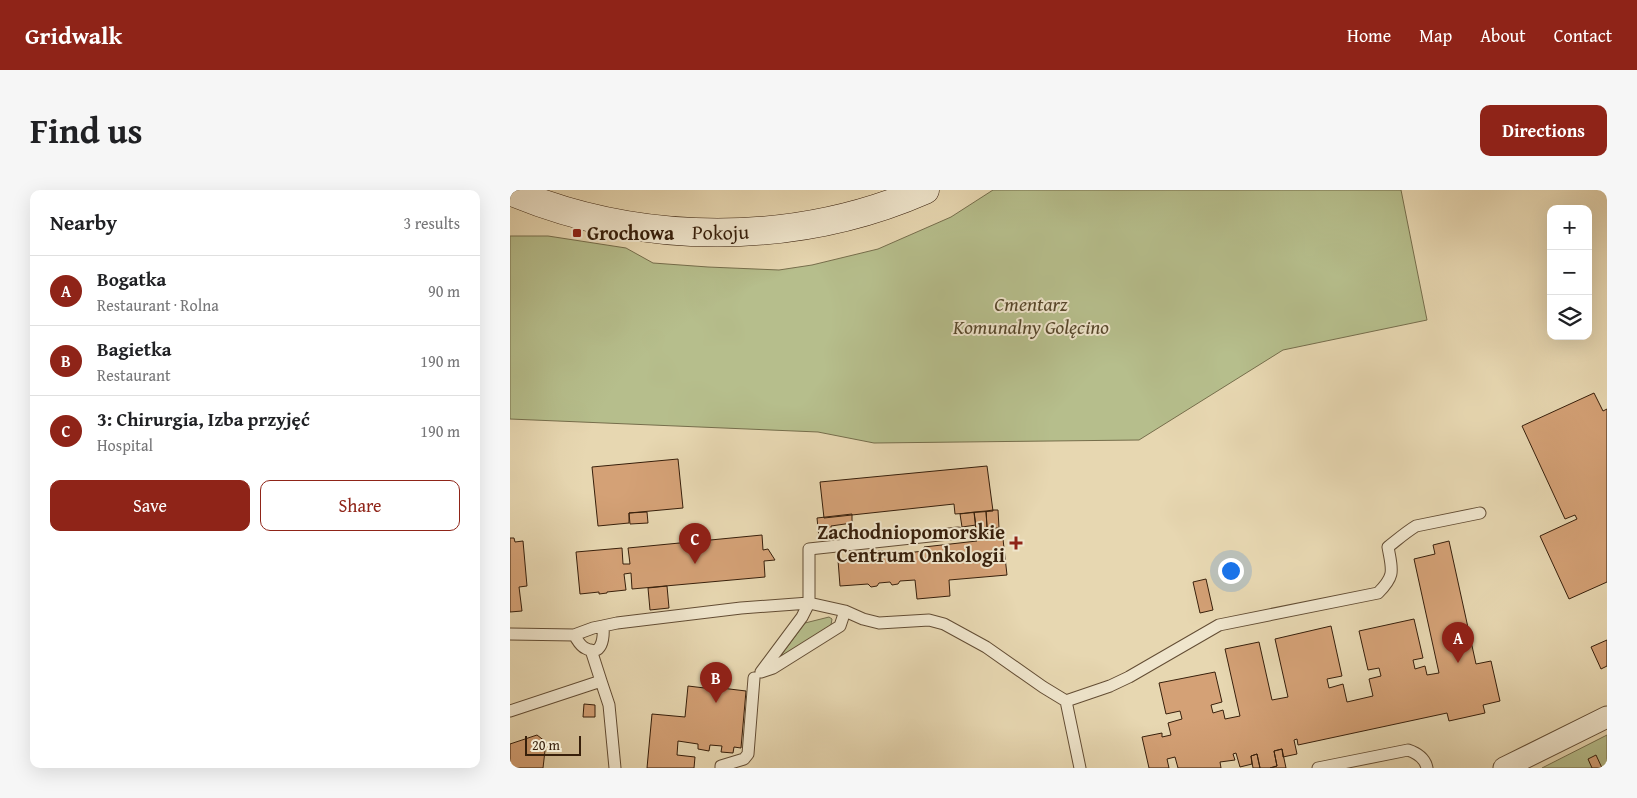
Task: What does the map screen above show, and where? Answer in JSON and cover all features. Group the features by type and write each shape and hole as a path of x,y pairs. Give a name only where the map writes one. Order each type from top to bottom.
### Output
{"street":[{"name":"Pokoju","path":"512,195 613,223 648,229 699,232 755,231 842,218 908,198 925,190"},
{"path":"1504,768 1607,717"}],"lane":[{"path":"1066,701 1123,680 1219,625 1378,593 1389,582 1391,569 1388,547 1407,532 1416,526 1480,513"},
{"path":"845,611 840,626 773,668 761,672 802,617 809,603 809,549 958,533"},
{"path":"510,634 574,635 617,623 741,608 809,603 845,611 863,620 879,624 929,620 944,624 986,647 1066,701 1080,768"},
{"path":"574,635 586,650 597,649 604,641 603,626"},
{"path":"591,650 609,705 615,768"},
{"path":"721,768 744,759 748,754 754,678"},
{"path":"510,711 601,681"},
{"path":"1318,768 1408,750 1417,753 1428,768"}],"green space":[{"name":"Cmentarz Komunalny Golęcino","path":"993,190 1401,190 1427,320 1283,350 1139,440 874,443 818,432 510,419 510,236 548,236 626,248 653,263 779,270 812,265 878,249 951,217"},
{"path":"829,617 832,619 831,625 779,658 805,623"},
{"path":"1607,735 1607,768 1542,768"}],"building":[{"path":"1594,393 1603,411 1607,409 1607,582 1569,599 1540,536 1577,519 1575,515 1565,519 1522,426"},
{"path":"678,459 683,508 629,513 629,523 598,526 592,467"},
{"path":"987,466 993,511 955,514 954,504 824,518 820,482"},
{"path":"998,510 999,528 987,528 986,511"},
{"path":"986,511 988,540 1003,539 1007,575 949,580 950,596 917,599 915,580 900,581 898,584 892,585 890,582 879,583 877,586 871,587 868,584 840,586 838,560 876,555 878,551 884,551 887,554 915,552 924,551 924,547 977,541 974,512"},
{"path":"647,512 648,523 630,524 629,513"},
{"path":"974,512 976,525 962,527 960,514"},
{"path":"852,514 852,523 831,526 832,536 819,538 817,518"},
{"path":"762,535 763,550 768,549 775,560 764,561 765,577 632,589 631,573 624,574 626,590 599,594 599,592 580,594 576,552 622,548 623,564 630,564 628,548"},
{"path":"510,538 514,538 515,542 523,541 527,586 519,587 522,611 510,612"},
{"path":"1449,541 1476,664 1491,661 1500,701 1483,705 1485,713 1449,721 1447,713 1298,745 1297,739 1294,740 1297,754 1283,757 1282,749 1274,751 1277,766 1270,768 1260,768 1257,754 1251,756 1252,764 1240,767 1236,753 1233,754 1235,760 1220,762 1221,768 1178,768 1175,757 1167,759 1169,768 1149,768 1142,737 1162,733 1162,737 1171,735 1168,723 1182,719 1180,711 1166,714 1159,683 1215,672 1222,702 1211,705 1213,713 1223,710 1225,719 1240,716 1225,649 1259,642 1272,700 1288,697 1275,639 1331,626 1342,676 1327,679 1329,688 1343,684 1347,702 1373,696 1369,679 1381,676 1379,668 1368,670 1359,631 1414,619 1423,658 1413,660 1415,669 1425,666 1427,675 1439,673 1414,559 1435,554 1433,545"},
{"path":"1206,579 1213,610 1200,613 1193,582"},
{"path":"667,586 669,608 650,610 648,588"},
{"path":"1607,640 1607,666 1601,669 1591,647"},
{"path":"688,686 746,691 741,748 734,747 733,753 721,752 722,746 710,745 709,751 698,749 698,744 678,741 677,755 695,757 694,768 647,768 652,714 685,717"},
{"path":"584,704 595,705 595,717 583,717"},
{"path":"537,735 546,742 543,768 510,768 510,744"},
{"path":"1282,749 1286,768 1270,768 1277,766 1274,751"},
{"path":"1257,754 1260,768 1253,768 1251,756"},
{"path":"1596,755 1602,768 1592,768 1588,759"}],"place":[{"name":"Grochowa","path":"577,233"},
{"name":"Zachodniopomorskie Centrum Onkologii","path":"1016,543"},
{"name":"3: Chirurgia, Izba przyjęć","path":"695,564"},
{"name":"Bogatka","path":"1458,663"},
{"name":"Bagietka","path":"716,703"}]}
